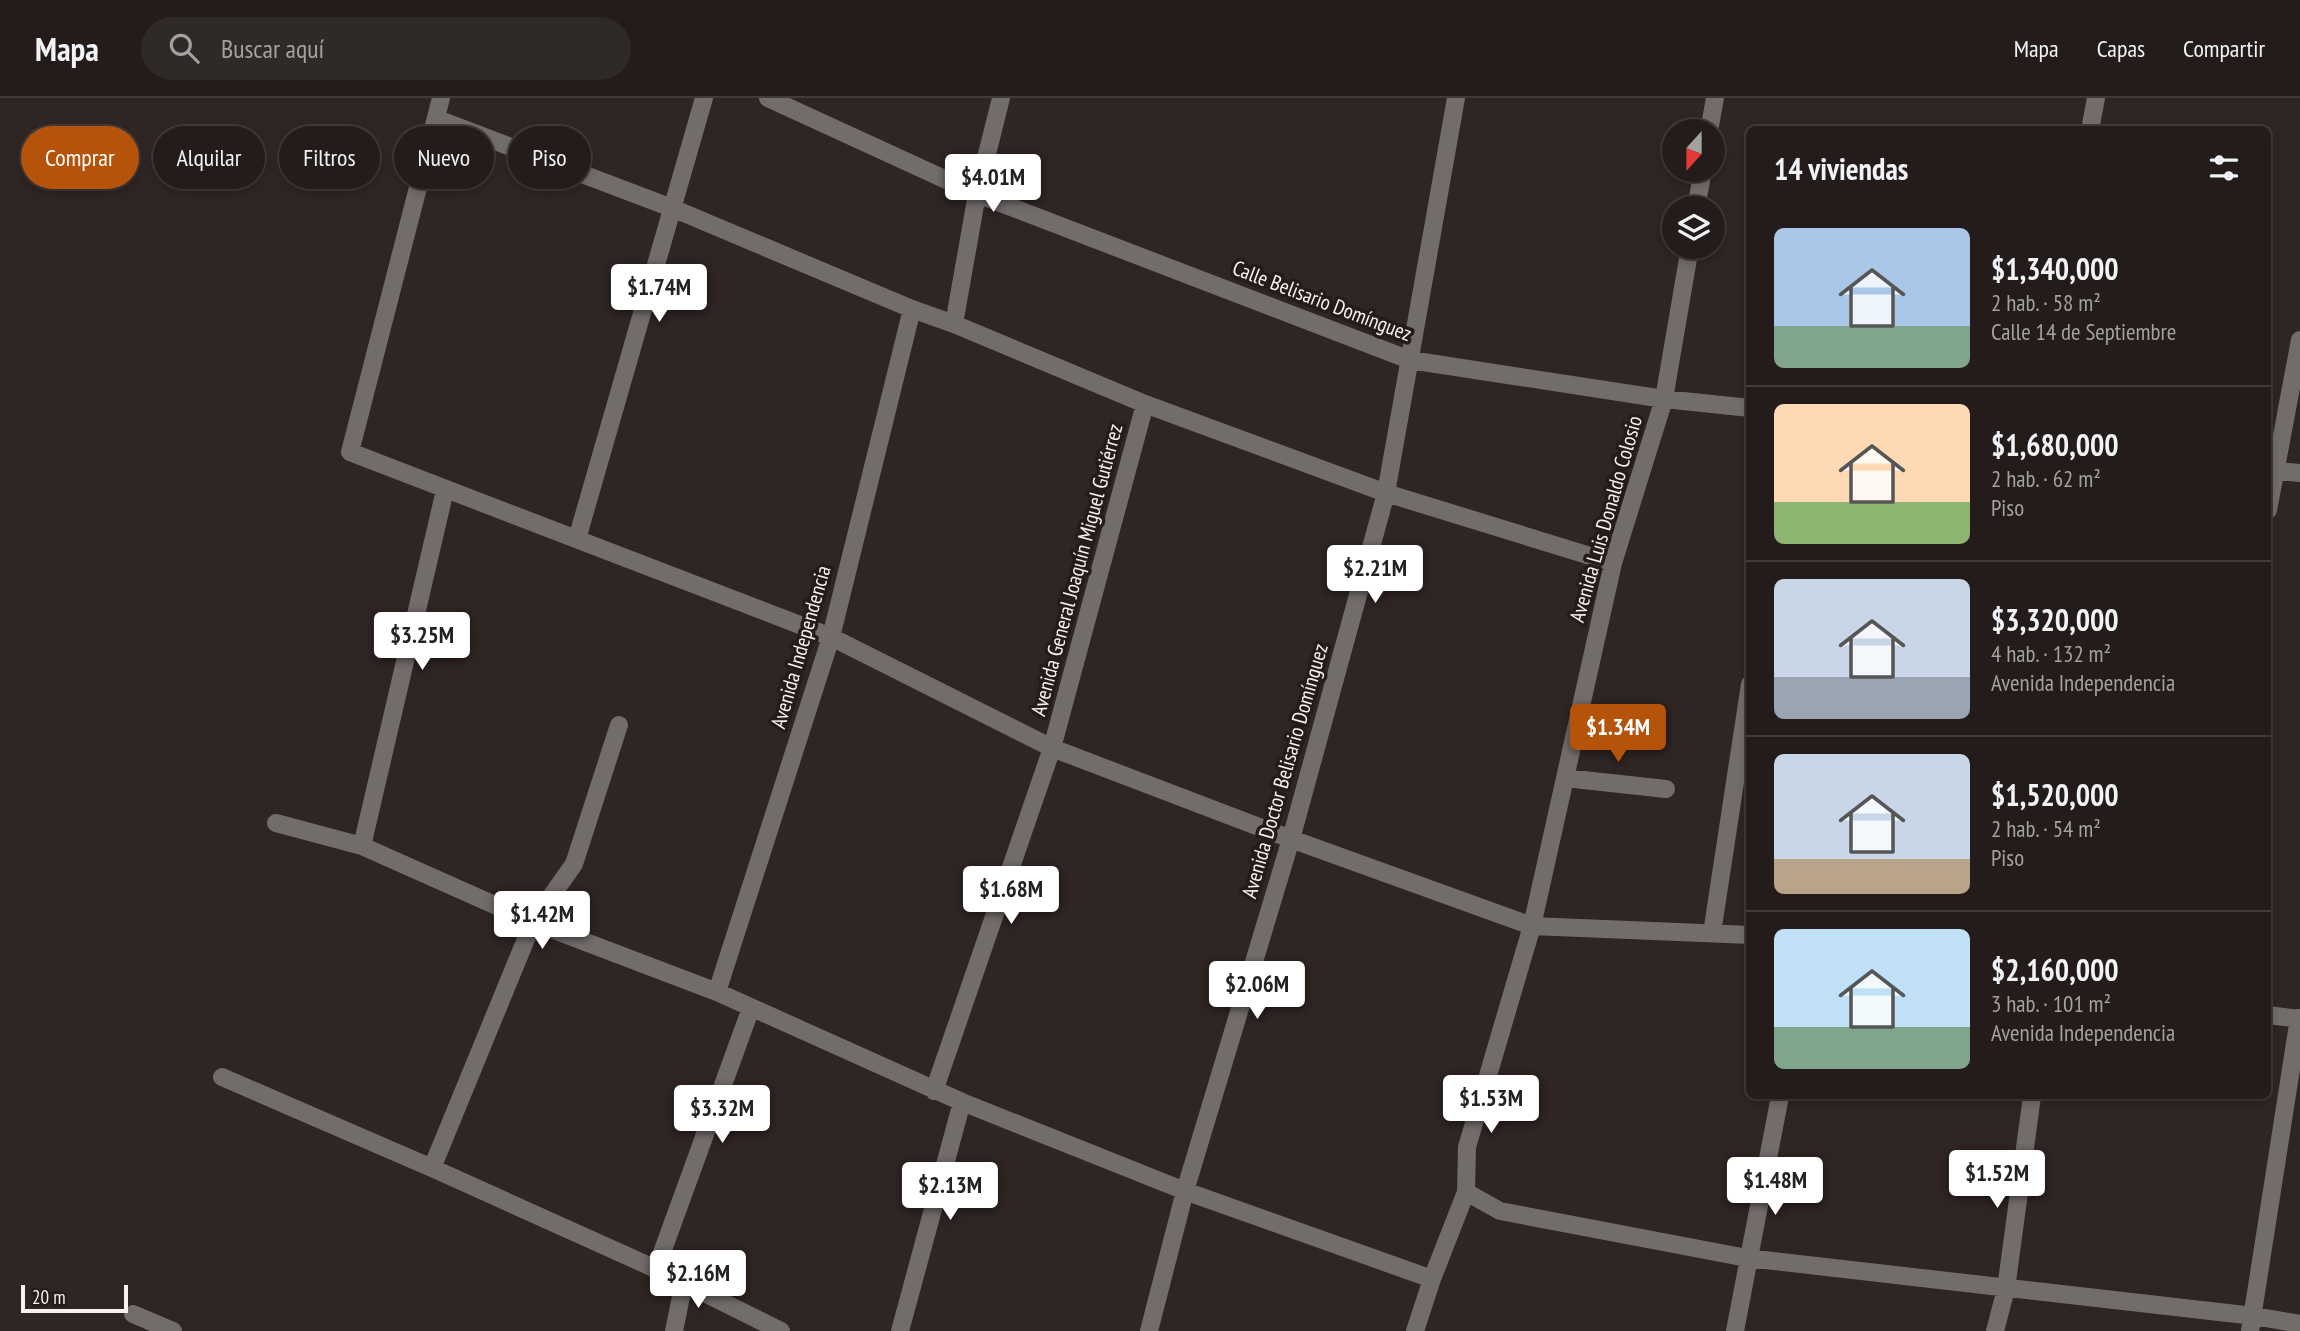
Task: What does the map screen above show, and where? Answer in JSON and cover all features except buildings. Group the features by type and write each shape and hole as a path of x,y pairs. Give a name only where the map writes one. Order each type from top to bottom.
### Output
{"street":[{"path":"442,98 350,452 831,637 1052,748 1291,839 1532,926 1746,935"},
{"path":"577,539 704,98"},
{"name":"Calle Belisario Domínguez","path":"768,98 978,194 1410,360 1746,408"},
{"path":"954,324 978,194 1002,98"},
{"name":"Avenida Doctor Belisario Domínguez","path":"1149,1331 1185,1191 1291,839 1386,493 1456,98"},
{"path":"1711,119 1715,98"},
{"path":"2091,126 2096,98"},
{"path":"437,119 672,208 1145,404 1386,493 1613,562"},
{"name":"Avenida Luis Donaldo Colosio","path":"1466,1192 1467,1147 1532,926 1613,562 1664,398 1688,259"},
{"name":"Avenida Independencia","path":"717,992 831,637 912,309"},
{"path":"2300,340 2271,470 2300,473"},
{"name":"Avenida General Joaquín Miguel Gutiérrez","path":"933,1091 1052,748 1145,404"},
{"path":"362,846 445,490"},
{"path":"1712,933 1746,710"},
{"path":"432,1168 533,922 574,864 619,725"},
{"path":"1565,778 1666,789"},
{"path":"276,823 362,846 533,922 717,992 933,1091 1185,1191 1432,1279"},
{"path":"656,1269 751,1008"},
{"path":"2252,1323 2300,1019 2271,1015"},
{"path":"222,1077 656,1269 781,1331"},
{"path":"1735,1331 1779,1099"},
{"path":"1995,1331 2006,1289 2032,1099"},
{"path":"900,1331 962,1102"},
{"path":"1415,1331 1466,1192 1500,1211 1747,1258 2006,1289 2252,1323 2300,1324"},
{"path":"674,1331 684,1282"},
{"path":"133,1314 173,1331"}]}
